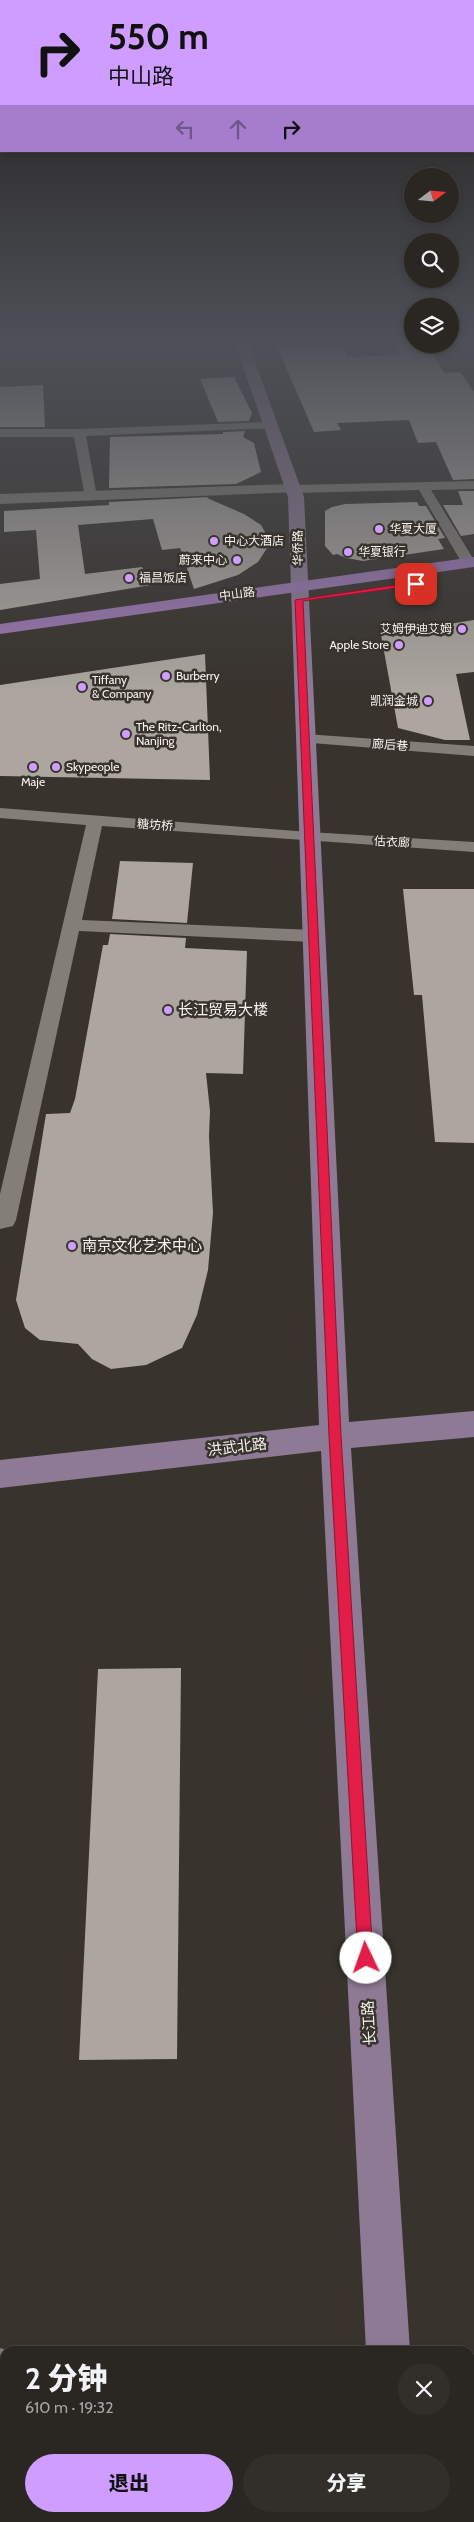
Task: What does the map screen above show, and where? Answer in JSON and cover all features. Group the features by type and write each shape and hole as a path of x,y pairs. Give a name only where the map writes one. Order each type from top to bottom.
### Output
{"main road":[{"name":"华侨路","path":"283,458 294,489 299,593"},
{"name":"中山路","path":"0,641 472,567"},
{"name":"中山路","path":"0,629 299,593"},
{"name":"长江路","path":"299,593 335,1436 388,2346"},
{"name":"洪武北路","path":"0,1474 335,1436 474,1424"}],"street":[{"path":"84,458 91,497"},
{"path":"0,500 294,489 474,485"},
{"path":"424,486 472,567"},
{"name":"廊后巷","path":"305,739 474,751"},
{"name":"糖坊桥","path":"0,813 309,837"},
{"path":"0,1221 5,1220 96,820"},
{"name":"估衣廊","path":"309,837 474,847"},
{"path":"73,925 314,936"}],"building":[{"path":"110,458 258,458 261,472 236,484 109,488"},
{"path":"443,458 474,458 474,479 453,480"},
{"path":"458,491 474,491 474,534 461,536 443,505 463,505"},
{"path":"209,497 207,498 244,514 261,525 266,534 269,545 258,562 238,575 194,589 180,548 162,550 153,519 78,525 85,574 142,567 151,585 0,610 0,584 40,579 36,530 4,532 4,511 109,505 109,502"},
{"name":"华夏大厦","path":"417,502 419,506 426,506 445,538 438,539 444,549 363,561 346,558 337,554 333,555 325,546 325,511 332,507 345,504"},
{"name":"凯润金城","path":"474,620 474,672 456,674 470,740 445,740 398,728 381,635"},
{"path":"205,654 210,780 0,776 0,685"},
{"path":"120,861 193,863 187,923 112,919"},
{"path":"403,889 474,889 474,1143 435,1142 422,995 414,995"},
{"path":"110,934 186,938 185,948 247,951 243,1074 206,1073 210,1111 209,1136 213,1213 208,1270 197,1315 182,1348 146,1365 111,1369 92,1359 78,1344 40,1340 25,1328 16,1300 46,1114 70,1113 75,1099 103,945 108,945"},
{"path":"181,1668 177,2059 79,2060 98,1669"}],"place":[{"name":"华夏大厦","path":"379,529"},
{"name":"中心大酒店","path":"214,541"},
{"name":"华夏银行","path":"348,552"},
{"name":"蔚来中心","path":"237,560"},
{"name":"福昌饭店","path":"129,578"},
{"name":"艾姆伊迪艾姆","path":"462,629"},
{"name":"Apple Store","path":"399,645"},
{"name":"Burberry","path":"166,676"},
{"name":"Tiffany & Company","path":"82,687"},
{"name":"凯润金城","path":"428,701"},
{"name":"The Ritz-Carlton, Nanjing","path":"126,734"},
{"name":"Maje","path":"33,767"},
{"name":"Skypeople","path":"56,767"},
{"name":"长江贸易大楼","path":"168,1010"},
{"name":"南京文化艺术中心","path":"72,1246"}],"route":[{"path":"366,1958 335,1436 299,600 416,584"}]}
